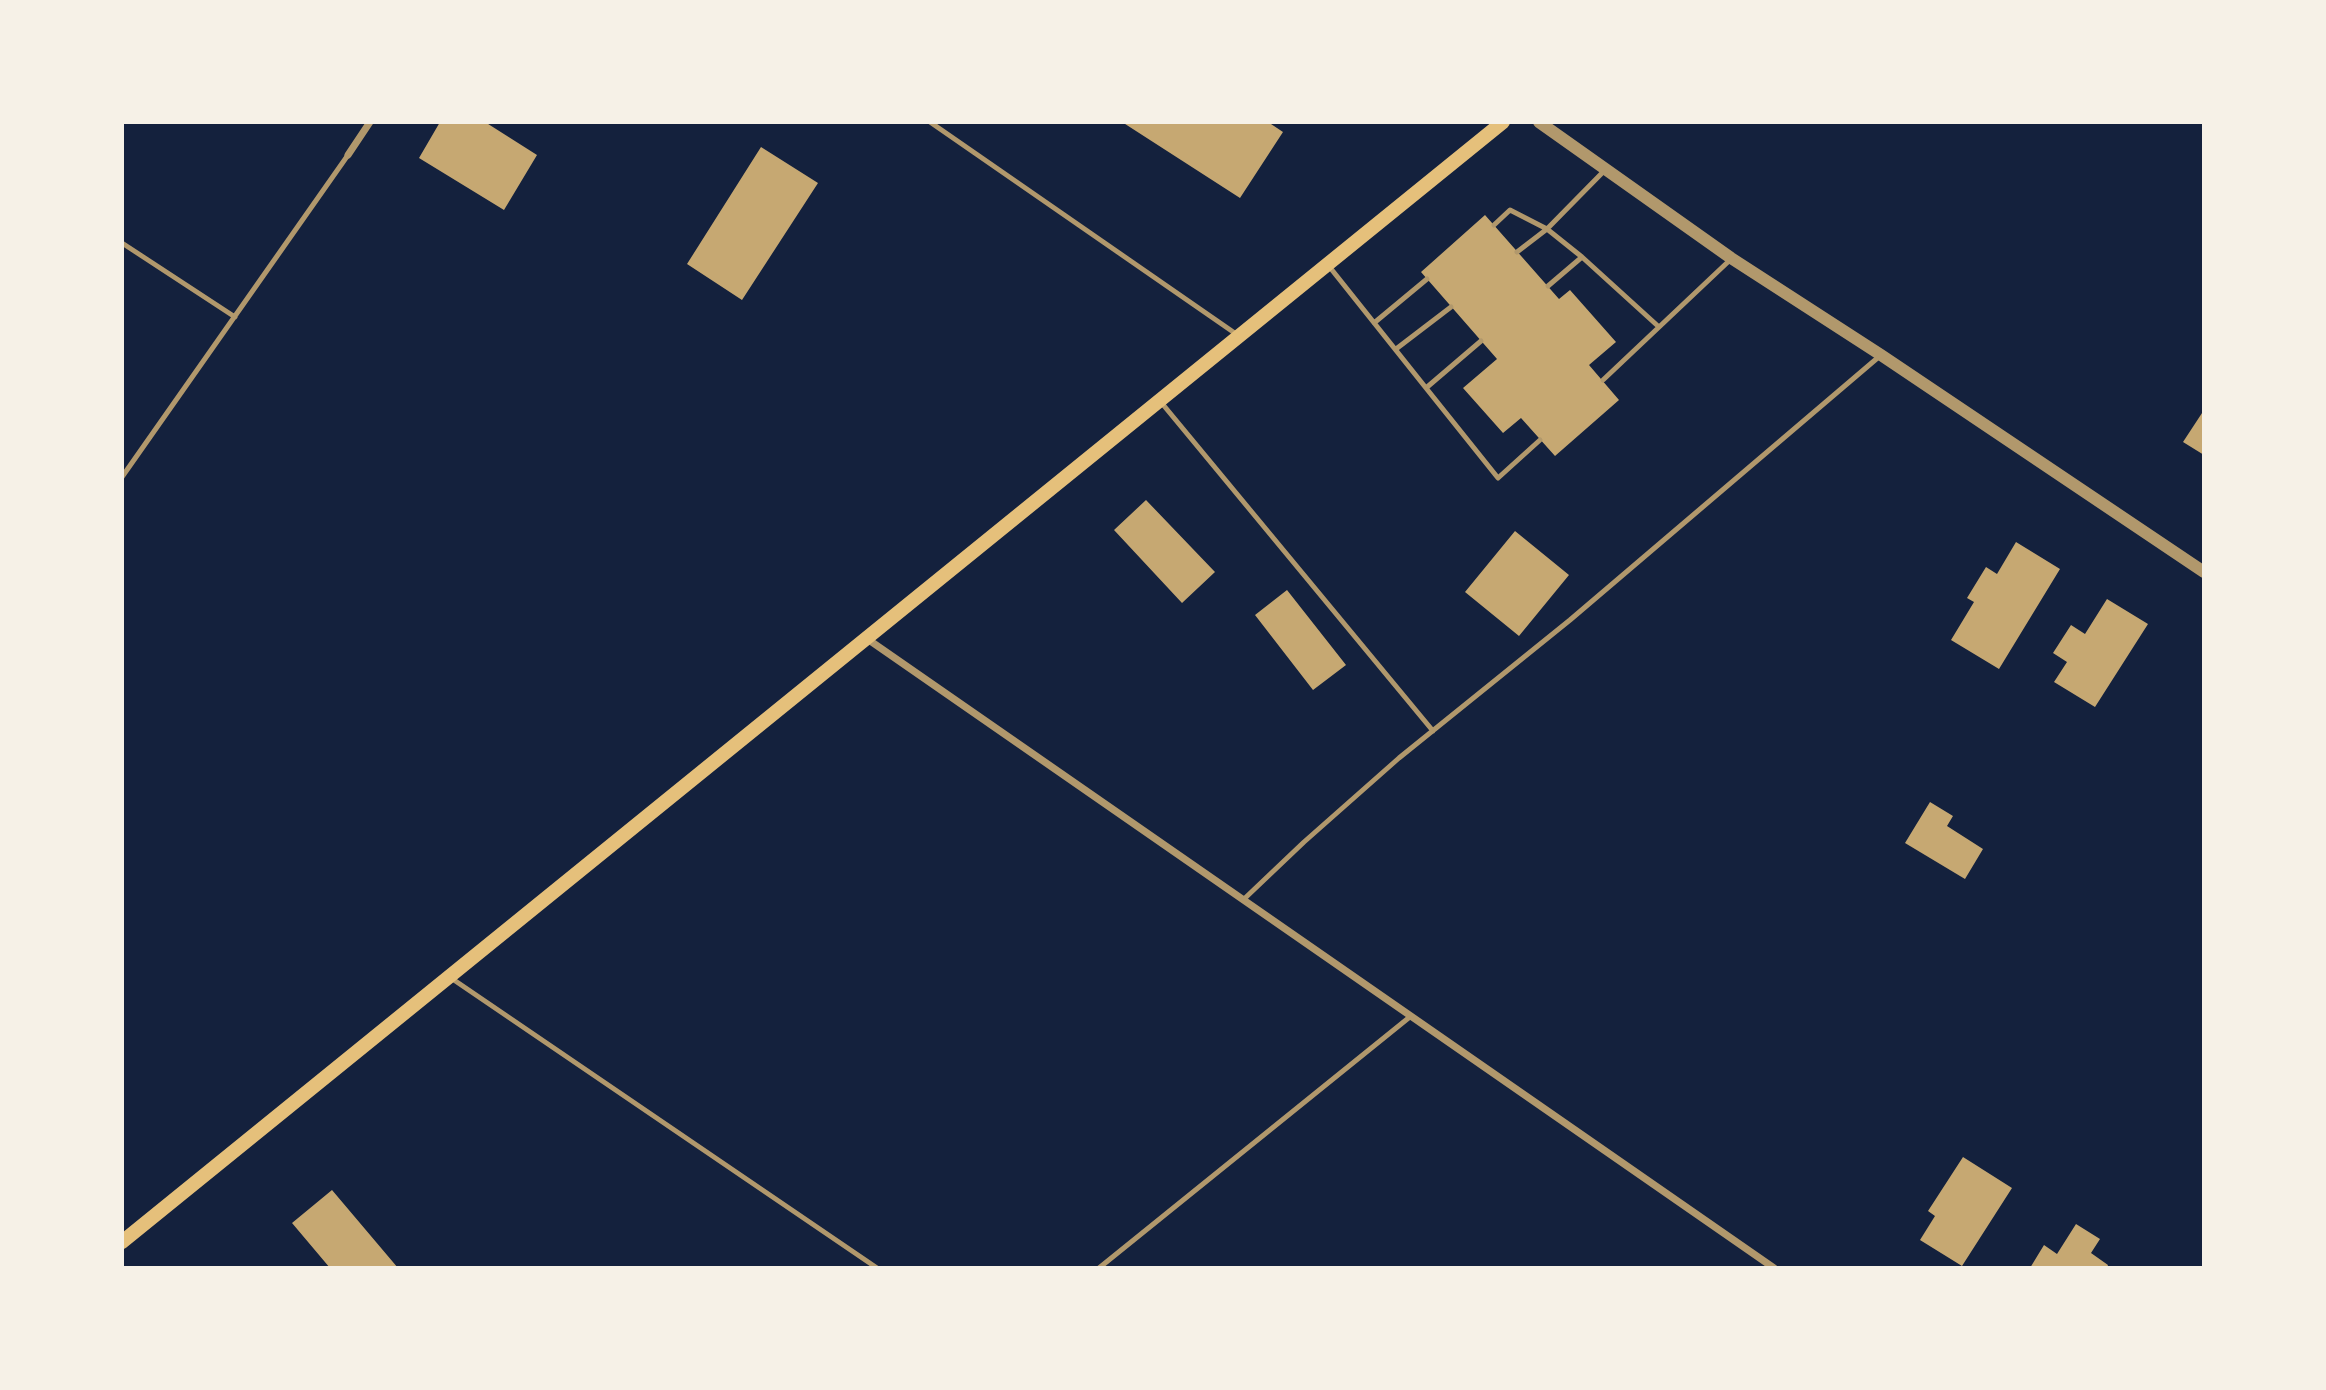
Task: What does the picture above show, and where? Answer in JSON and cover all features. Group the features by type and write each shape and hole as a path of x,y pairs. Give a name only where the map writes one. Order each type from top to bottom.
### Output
{"main road":[{"path":"122,1242 1503,122"}],"street":[{"path":"348,155 370,122"},
{"path":"1539,122 1731,258 1881,355 2203,572"},
{"path":"866,638 1774,1268"}],"lane":[{"path":"930,122 1240,336"},
{"path":"122,477 348,155"},
{"path":"1517,252 1547,229 1605,170"},
{"path":"1494,225 1510,210 1547,229 1659,327"},
{"path":"122,243 235,317"},
{"path":"1548,286 1582,257"},
{"path":"1603,380 1731,258"},
{"path":"1328,265 1499,478 1540,440"},
{"path":"1374,323 1427,279"},
{"path":"1396,349 1451,307"},
{"path":"1426,388 1482,341"},
{"path":"1243,900 1314,834 1433,731 1570,620 1881,355"},
{"path":"1160,401 1433,731"},
{"path":"449,977 877,1268"},
{"path":"1099,1268 1411,1016"}],"building":[{"path":"440,122 485,122 537,155 504,210 419,158"},
{"path":"1122,122 1268,122 1283,132 1240,198"},
{"path":"761,147 818,183 742,300 687,264"},
{"path":"1485,215 1559,299 1570,290 1616,342 1589,365 1619,400 1555,456 1521,418 1503,433 1463,388 1497,359 1421,272"},
{"path":"2204,410 2204,455 2183,442"},
{"path":"1146,500 1215,572 1182,603 1114,530"},
{"path":"1515,531 1569,575 1519,636 1465,592"},
{"path":"2016,542 2060,569 1999,669 1951,640 1974,602 1967,598 1986,567 1997,574"},
{"path":"1287,590 1346,665 1313,690 1255,615"},
{"path":"2107,599 2148,624 2095,707 2054,682 2067,662 2053,653 2071,625 2085,634"},
{"path":"1930,802 1953,816 1947,826 1983,849 1965,879 1905,843"},
{"path":"1963,1157 2012,1188 1962,1266 1920,1240 1935,1216 1928,1211"},
{"path":"332,1190 398,1268 330,1268 292,1223"},
{"path":"2076,1224 2100,1239 2091,1253 2108,1265 2107,1268 2030,1268 2044,1245 2057,1254"}]}
